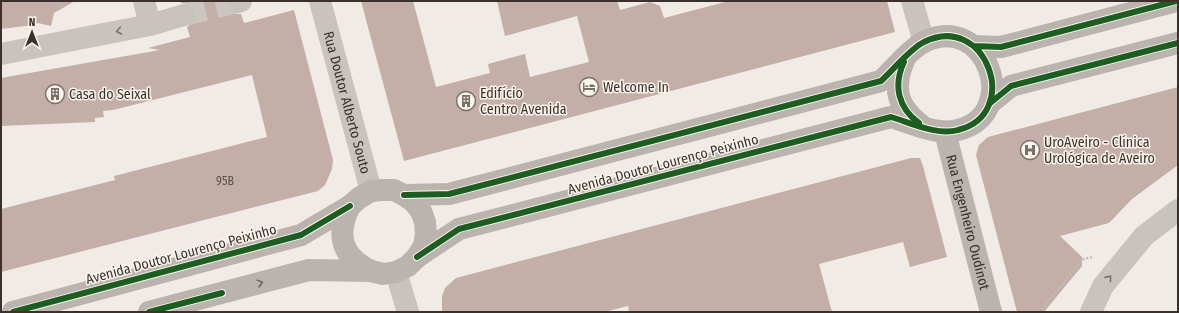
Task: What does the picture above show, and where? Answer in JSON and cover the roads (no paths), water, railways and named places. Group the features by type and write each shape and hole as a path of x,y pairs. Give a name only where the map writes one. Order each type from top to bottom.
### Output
{"main road":[{"name":"Avenida Doutor Lourenço Peixinho","path":"974,46 1001,47 1176,1"},
{"name":"Avenida Doutor Lourenço Peixinho","path":"404,195 449,194 881,81 914,49 924,42 936,38 950,37 963,40 974,46 985,58 992,72 993,88 989,104"},
{"name":"Avenida Doutor Lourenço Peixinho","path":"396,272 408,266 417,257 460,229 891,118 921,126 933,131 945,132 959,130 972,125 982,115 989,104 1011,86 1178,43"},
{"name":"Avenida Doutor Lourenço Peixinho","path":"905,58 899,72 897,88 901,103 909,116 921,126"},
{"name":"Rua Engenheiro Oudinot","path":"945,132 992,312"},
{"name":"Avenida Doutor Lourenço Peixinho","path":"13,312 301,235 350,206 359,198 371,191 394,190 414,202 421,211 425,222 426,234 424,246 417,257"},
{"path":"350,206 344,218 342,231 345,249 350,257 359,266 371,272"},
{"path":"149,312 309,270 371,272 383,274 396,272"}],"street":[{"path":"144,1 150,25"},
{"name":"Rua Doutor Alberto Souto","path":"306,1 322,7 371,191"},
{"path":"912,1 924,42"},
{"path":"1,54 150,25 184,15"},
{"path":"1091,312 1102,286 1144,236 1178,210"},
{"path":"396,272 408,312"}],"tunnel":[{"path":"184,15 238,2"}],"place":[{"name":"Welcome In","path":"589,87"},
{"name":"Casa do Seixal","path":"55,94"},
{"name":"Edifício Centro Avenida","path":"466,101"},
{"name":"UroAveiro - Clínica Urológica de Aveiro","path":"1030,150"}]}
